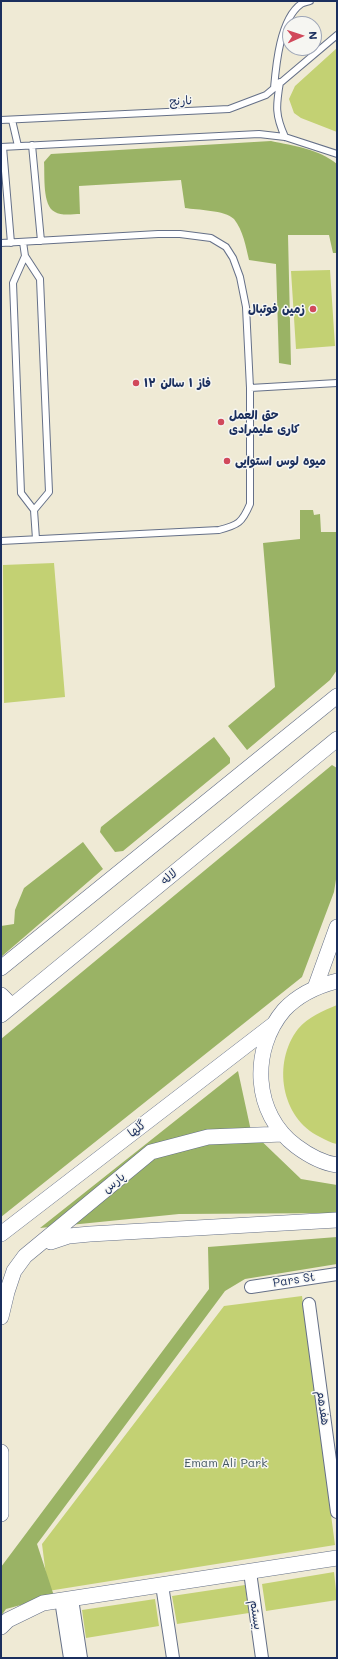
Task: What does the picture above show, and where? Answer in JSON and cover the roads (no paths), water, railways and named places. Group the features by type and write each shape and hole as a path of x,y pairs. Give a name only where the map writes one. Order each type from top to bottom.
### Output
{"street":[{"path":"1,968 337,696"},
{"name":"لاله","path":"6,1011 333,746"},
{"path":"314,988 337,927"},
{"path":"337,981 314,988 299,997 285,1009 274,1024 264,1047 260,1072 263,1096 272,1120 287,1140 307,1155 330,1164 337,1165"},
{"path":"1,995 6,1011"},
{"name":"گلها","path":"1,1234 274,1024"},
{"name":"پارس","path":"1,1317 14,1271 25,1256 151,1152 208,1137 283,1134"},
{"path":"52,1242 69,1236 90,1234 337,1220"},
{"name":"Pars St","path":"251,1287 337,1274"},
{"name":"هفدهم","path":"309,1304 337,1512"},
{"path":"1,1452 1,1514"},
{"path":"1,1627 8,1620 43,1603 337,1558"},
{"name":"بیستم","path":"250,1572 262,1658"},
{"path":"162,1585 173,1658"},
{"path":"66,1599 70,1658"},
{"path":"66,1599 81,1658"}],"lane":[{"path":"274,88 277,59 285,29 290,17 301,4 310,1"},
{"name":"نارنج","path":"1,120 230,109 266,95 337,35"},
{"path":"280,82 276,106 279,124 285,136"},
{"path":"12,120 18,146"},
{"path":"11,243 2,147 258,134 285,136 337,154"},
{"path":"32,146 41,241"},
{"path":"1,243 158,234 180,234 211,238 226,247 233,258 240,277 246,307 250,388 250,504 244,518 236,525 219,530 1,541"},
{"path":"23,242 25,256 40,279 49,492 34,510"},
{"path":"25,256 13,283 21,493 34,510 36,539"},
{"path":"250,388 337,384"}],"place":[{"name":"زمین فوتبال","path":"313,309"},
{"name":"فاز ۱ سالن ۱۲","path":"136,383"},
{"name":"حق العمل کاری علیمرادی","path":"221,422"},
{"name":"میوه لوس استوایی","path":"227,461"}],"park label":[{"name":"Emam Ali Park","path":"226,1463"}]}
